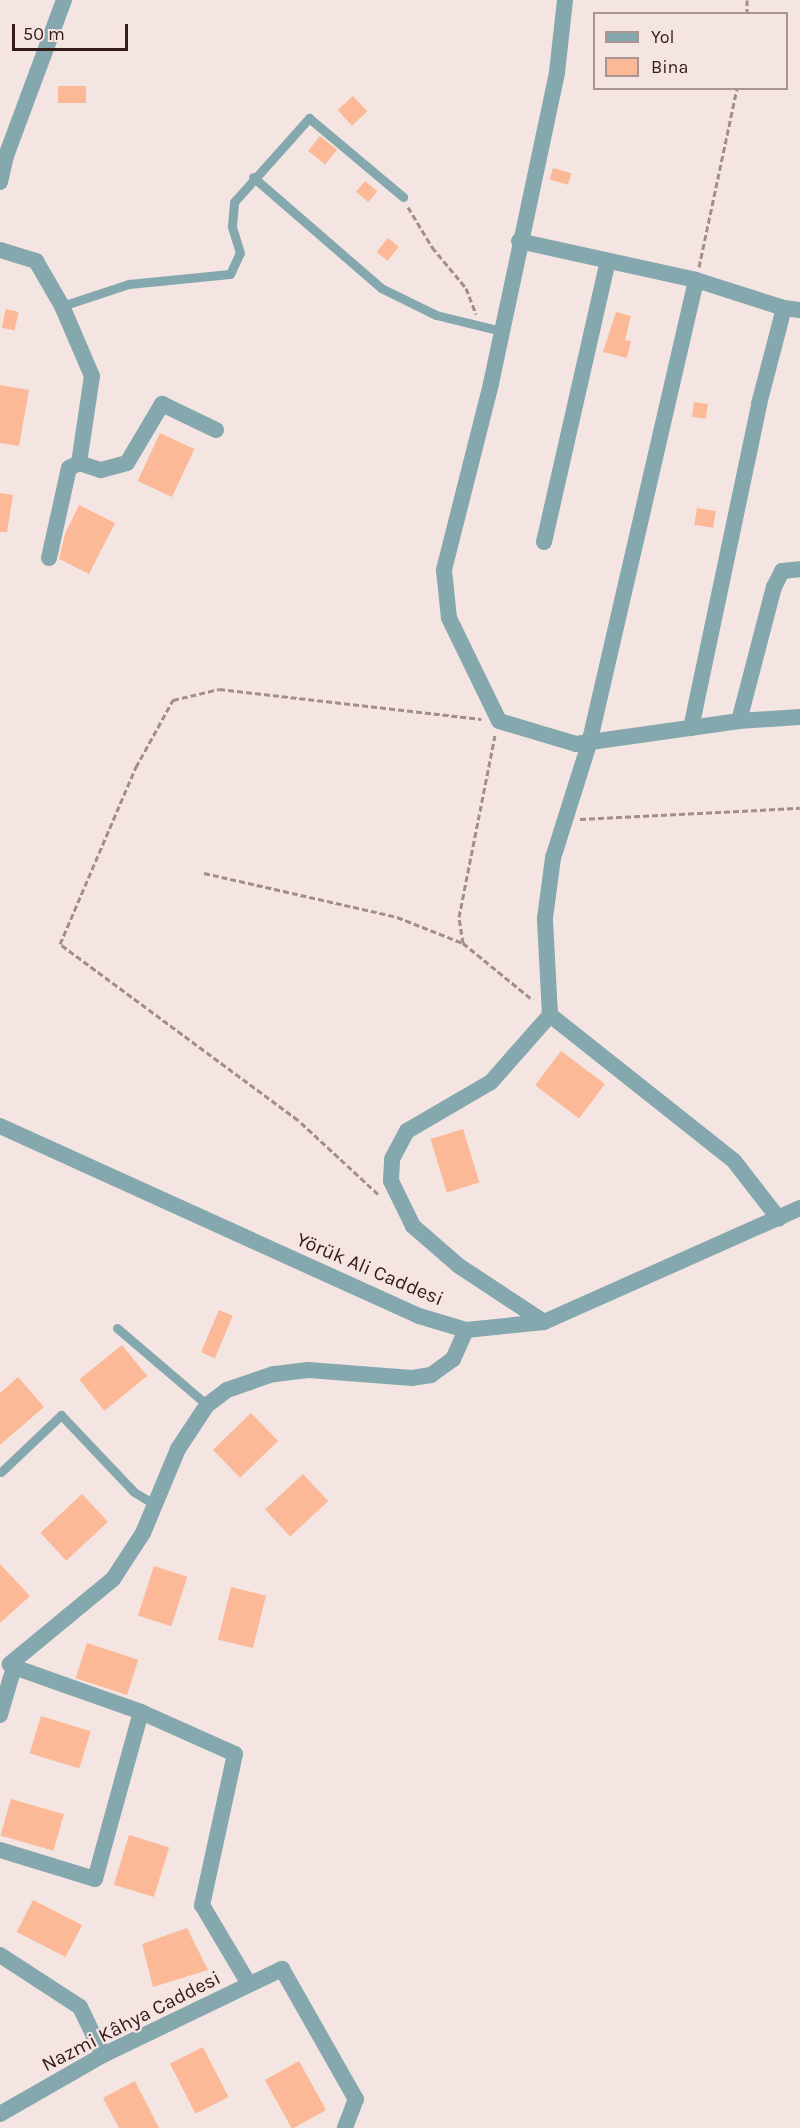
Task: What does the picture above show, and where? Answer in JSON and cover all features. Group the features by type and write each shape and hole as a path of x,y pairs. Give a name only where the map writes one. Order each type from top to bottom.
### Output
{"street":[{"path":"0,182 3,156 64,0"},
{"path":"565,0 557,73 519,242 485,410 444,570 449,618 499,721 589,744 739,721 800,717"},
{"path":"519,242 696,280 792,309 759,405 691,728"},
{"path":"0,250 36,261 62,306 92,376 79,464"},
{"path":"544,542 608,261"},
{"path":"543,1322 459,1266 413,1226 391,1174 394,1152 407,1131 473,1095 491,1082 550,1015 546,909 564,820 589,744 696,280"},
{"path":"49,558 69,468 79,464 101,470 127,464 162,405 216,430"},
{"path":"739,721 774,586 782,571 800,569"},
{"path":"550,1015 734,1161 779,1219"},
{"name":"Yörük Ali Caddesi","path":"0,1126 418,1316 466,1330"},
{"path":"0,1715 8,1661 113,1579 143,1533 178,1449 207,1405 227,1390 273,1374 308,1370 412,1378 431,1375 453,1359 466,1330 543,1322 800,1208"},
{"path":"8,1661 141,1712 235,1754 202,1905 249,1984"},
{"path":"0,1850 94,1878 141,1712"},
{"path":"0,1955 80,2007 103,2055"},
{"name":"Nazmi Kâhya Caddesi","path":"0,2114 103,2055 282,1969 356,2099 345,2128"}],"lane":[{"path":"62,306 129,285 230,274 240,253 233,209 253,177 309,118 403,197"},
{"path":"253,177 381,288 436,315 501,331"},
{"path":"117,1328 207,1405"},
{"path":"1,1472 61,1415 134,1492 154,1504"}],"path":[{"path":"696,280 737,90"},
{"path":"403,197 421,233 466,288 477,325"},
{"path":"386,1201 298,1120 60,944 136,766 173,700 219,688 499,721 459,917 463,943"},
{"path":"564,820 800,807"},
{"path":"204,873 397,917 463,943 550,1015"}],"building":[{"path":"58,86 86,86 86,103 58,103"},
{"path":"353,96 367,111 352,126 338,110"},
{"path":"320,136 337,150 325,165 308,151"},
{"path":"553,168 571,173 568,185 550,180"},
{"path":"365,181 377,191 368,202 356,192"},
{"path":"388,238 399,247 388,261 377,252"},
{"path":"6,309 19,312 14,330 2,328"},
{"path":"616,312 631,316 625,340 631,341 627,358 603,352"},
{"path":"0,385 29,390 19,446 0,443"},
{"path":"694,402 708,404 706,419 692,417"},
{"path":"160,433 194,449 172,497 138,481"},
{"path":"0,493 13,495 7,532 0,532"},
{"path":"79,505 115,523 89,574 59,559 65,534"},
{"path":"697,508 716,511 713,528 694,525"},
{"path":"561,1051 605,1084 579,1118 535,1085"},
{"path":"463,1129 479,1183 447,1192 430,1139"},
{"path":"219,1310 233,1316 215,1358 201,1352"},
{"path":"122,1345 147,1376 104,1411 79,1380"},
{"path":"18,1377 44,1407 0,1445 0,1393"},
{"path":"251,1413 278,1441 240,1478 213,1450"},
{"path":"303,1474 328,1501 290,1537 265,1509"},
{"path":"82,1494 108,1522 66,1561 40,1533"},
{"path":"0,1564 30,1596 0,1623"},
{"path":"154,1566 187,1577 171,1626 138,1615"},
{"path":"231,1587 266,1596 253,1648 218,1639"},
{"path":"87,1643 138,1660 127,1695 76,1678"},
{"path":"41,1716 91,1731 79,1768 30,1753"},
{"path":"11,1799 64,1814 53,1851 1,1836"},
{"path":"129,1835 169,1847 154,1897 114,1885"},
{"path":"33,1900 82,1925 66,1957 17,1932"},
{"path":"187,1928 208,1970 153,1987 142,1944"},
{"path":"203,2047 228,2097 195,2114 170,2064"},
{"path":"299,2061 326,2110 292,2128 265,2080"},
{"path":"135,2081 159,2128 119,2128 103,2098"}]}
